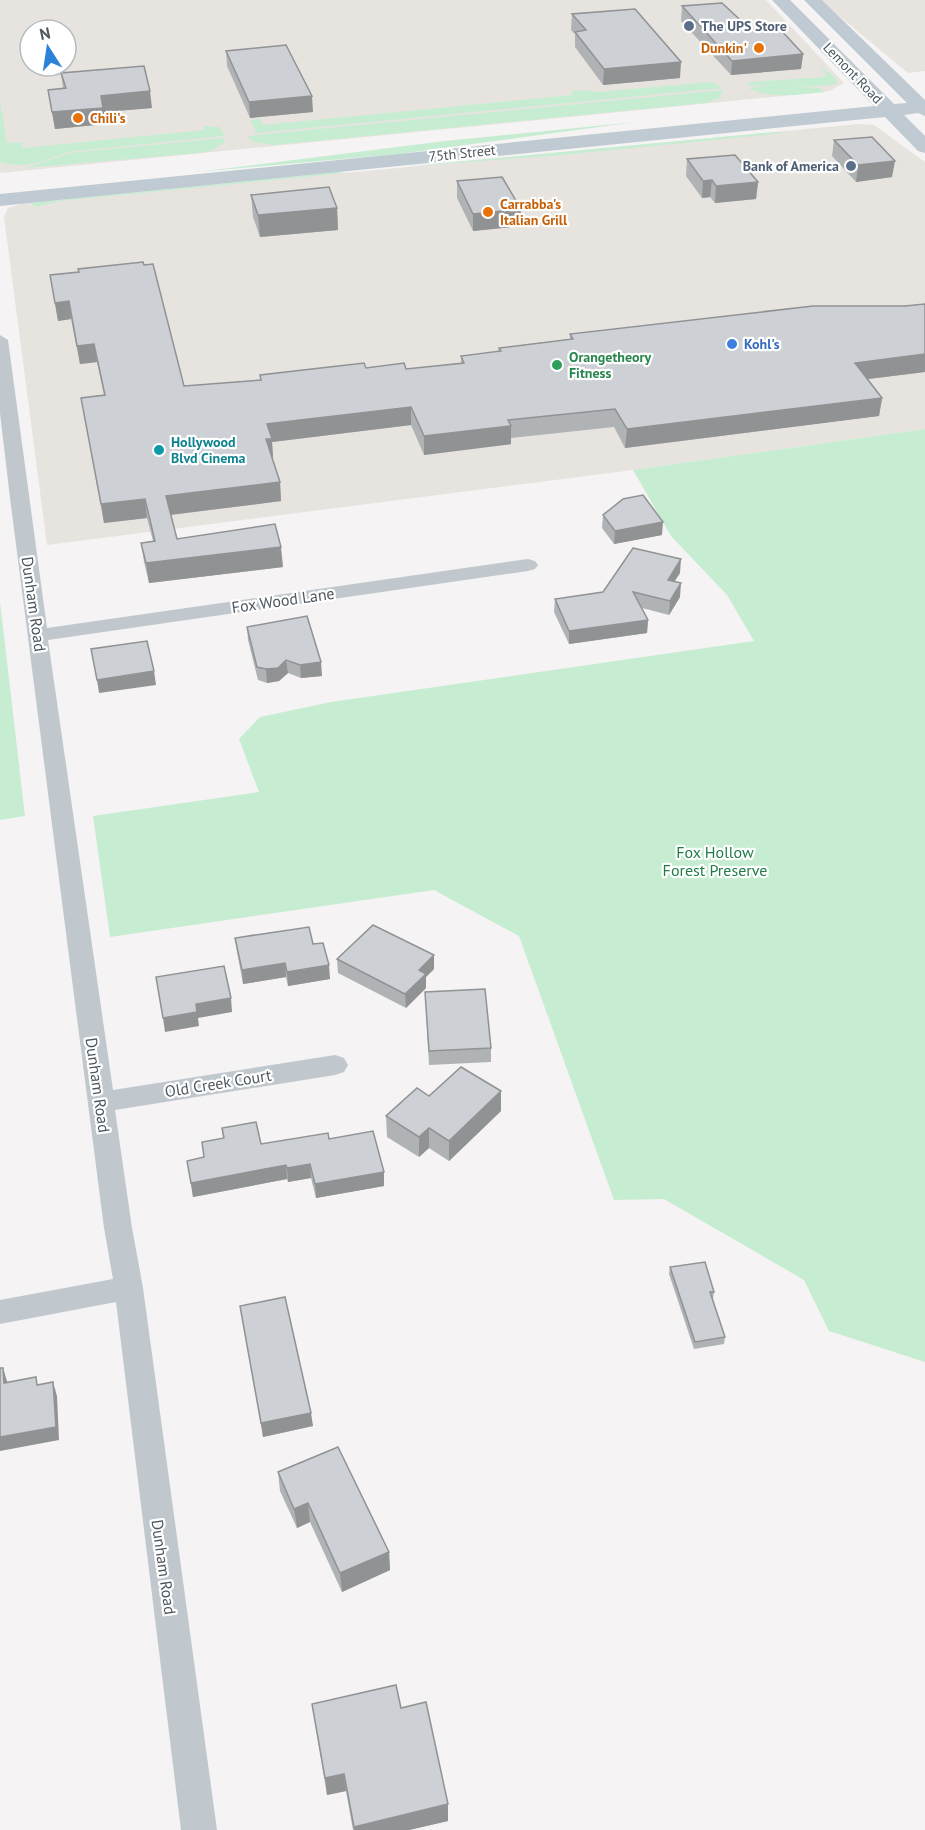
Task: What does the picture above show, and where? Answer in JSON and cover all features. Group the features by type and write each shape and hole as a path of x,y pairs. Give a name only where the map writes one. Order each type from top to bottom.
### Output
{"main road":[{"name":"Lemont Road","path":"780,0 925,147"},
{"name":"Lemont Road","path":"812,0 924,108"},
{"path":"851,94 925,87"},
{"name":"75th Street","path":"0,200 924,108"}],"street":[{"name":"Dunham Road","path":"0,340 100,1102 129,1288 142,1409 199,1830"},
{"name":"Fox Wood Lane","path":"39,635 528,565"},
{"name":"Old Creek Court","path":"100,1102 335,1065"},
{"path":"0,1312 129,1288"}],"shaded area":[{"path":"0,0 766,0 844,83 829,91 0,173"},
{"path":"820,0 925,0 925,71 908,73"},
{"path":"859,124 874,125 925,162 925,429 633,470 47,545 4,217 8,208 22,204"}],"green space":[{"path":"818,65 834,76 837,84 746,86 751,82 825,77 826,74"},
{"path":"709,82 722,88 256,133 251,120 260,119 263,125 573,95 571,91 598,92"},
{"path":"773,85 819,88 825,92 776,95 748,88"},
{"path":"723,90 720,98 705,103 274,145 254,142 247,136"},
{"path":"0,101 7,143 22,142 23,148 204,130 204,126 220,127 224,136 67,152 26,165 9,164 0,162"},
{"path":"636,122 399,154 197,172 445,141"},
{"path":"784,133 562,155 400,167"},
{"path":"224,138 224,143 213,150 199,153 25,168 70,153"},
{"path":"337,172 347,173 61,201 35,207 31,203"},
{"name":"Fox Hollow Forest Preserve","path":"925,429 925,1362 829,1331 804,1280 664,1199 614,1200 519,936 434,890 110,937 93,816 259,792 239,739 260,717 331,702 754,641 727,595 671,536 633,470"},
{"path":"0,602 25,816 0,820"}],"building":[{"path":"722,3 750,29 778,27 803,54 732,61 682,6"},
{"path":"635,9 681,62 604,69 575,32 586,30 572,14"},
{"path":"286,45 312,96 249,102 226,51"},
{"path":"144,66 150,91 101,96 103,108 52,112 48,90 66,88 63,78 78,78 78,72"},
{"path":"872,137 895,161 858,165 834,140"},
{"path":"735,155 758,182 716,186 712,180 703,181 687,159"},
{"path":"502,177 521,209 473,214 457,181"},
{"path":"329,187 337,208 258,215 251,195"},
{"path":"143,262 144,265 153,264 184,386 261,380 260,375 364,363 366,368 404,363 406,369 464,363 461,356 501,351 499,348 573,339 570,334 813,306 925,304 925,354 855,363 882,398 627,429 615,409 508,420 511,426 424,436 411,407 267,424 272,439 266,439 280,482 166,496 177,539 275,524 281,547 146,563 141,543 155,541 145,499 101,504 81,398 105,395 94,344 77,346 69,301 55,303 50,275 79,272 78,269"},
{"path":"643,495 663,522 615,531 603,515 623,499"},
{"path":"633,548 681,559 668,580 681,583 670,601 633,592 648,620 569,631 555,599 603,592"},
{"path":"307,616 321,662 300,665 286,660 278,668 257,667 247,627"},
{"path":"147,641 154,671 97,680 91,649"},
{"path":"373,925 434,955 419,970 426,974 405,994 337,959"},
{"path":"309,927 313,944 323,943 329,965 287,972 285,963 242,970 235,938"},
{"path":"224,966 231,998 196,1004 197,1012 163,1018 156,977"},
{"path":"485,989 491,1048 429,1051 425,992"},
{"path":"461,1067 501,1091 449,1141 429,1128 419,1137 386,1116 417,1088 429,1096"},
{"path":"256,1122 261,1144 328,1133 329,1139 373,1131 384,1172 315,1184 310,1164 287,1168 286,1165 191,1183 187,1161 204,1157 202,1142 224,1138 222,1128"},
{"path":"705,1262 714,1292 710,1292 725,1337 695,1342 670,1267"},
{"path":"285,1297 311,1413 261,1423 240,1306"},
{"path":"0,1368 3,1368 4,1383 36,1377 37,1385 53,1382 56,1427 0,1437"},
{"path":"338,1447 389,1552 340,1573 308,1503 294,1509 278,1472"},
{"path":"396,1685 401,1708 426,1702 448,1804 354,1827 344,1774 325,1778 312,1704"}],"place":[{"name":"The UPS Store","path":"689,26"},
{"name":"Dunkin'","path":"759,48"},
{"name":"Chili's","path":"78,118"},
{"name":"Bank of America","path":"851,166"},
{"name":"Carrabba's Italian Grill","path":"488,212"},
{"name":"Kohl's","path":"732,344"},
{"name":"Orangetheory Fitness","path":"557,365"},
{"name":"Hollywood Blvd Cinema","path":"159,450"}]}
